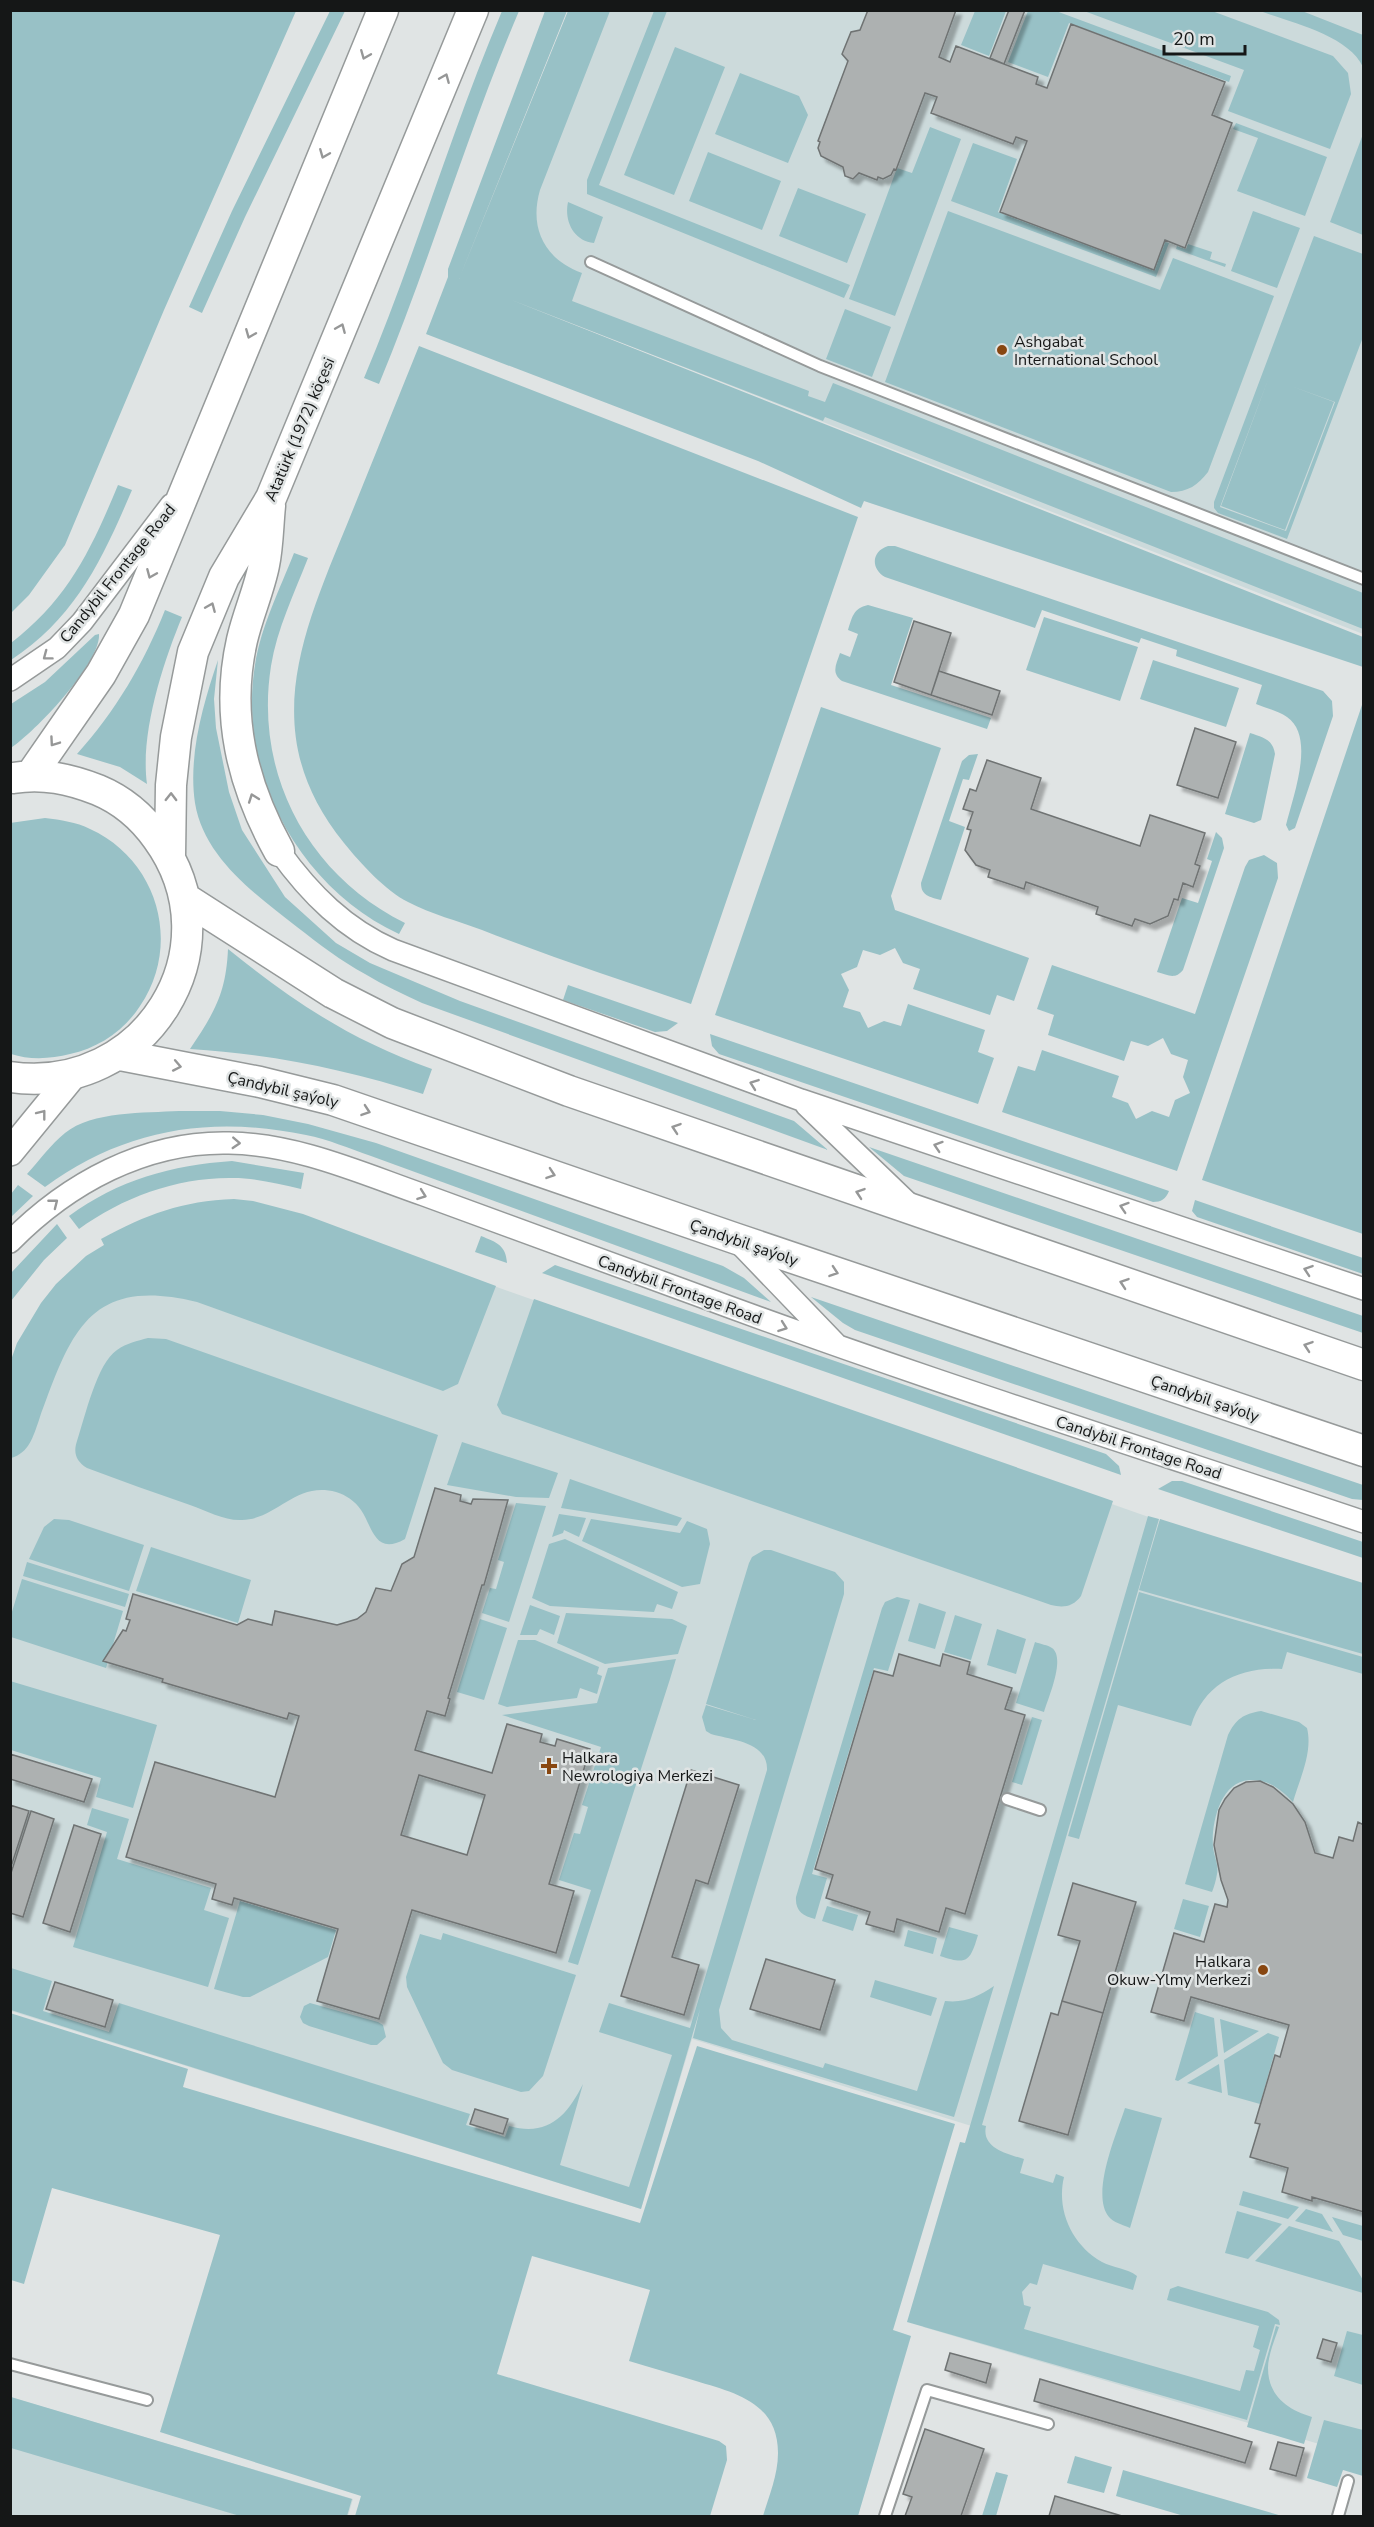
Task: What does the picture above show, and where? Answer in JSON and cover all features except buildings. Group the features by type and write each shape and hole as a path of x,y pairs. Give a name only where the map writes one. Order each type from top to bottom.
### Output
{"main road":[{"path":"21,777 101,674 124,633 190,481 383,10"},
{"name":"Atatürk (1972) köçesi","path":"170,856 171,785 176,737 193,652 224,577 271,498 473,10"},
{"path":"271,498 264,565 240,653 236,711 240,754 245,775 258,810 279,850"},
{"path":"10,1077 34,1080 73,1075 97,1067 120,1055 153,1025 176,987 187,943 186,899 170,856 146,821 112,796 73,780 21,777"},
{"path":"186,899 333,993 392,1023 569,1091 1364,1365"},
{"name":"Çandybil şaýoly","path":"120,1055 260,1082 333,1100 1364,1451"}],"street":[{"name":"Candybil Frontage Road","path":"10,680 57,648 82,622 190,481"},
{"path":"279,850 293,870 328,909 372,940 801,1100 1364,1289"},
{"path":"10,1152 73,1075"},
{"path":"801,1100 918,1213"},
{"name":"Candybil Frontage Road","path":"10,1242 73,1188 106,1170 166,1149 226,1142 260,1144 314,1156 533,1234 840,1348 1364,1522"},
{"path":"734,1238 840,1348"}],"lane":[{"path":"591,262 820,366 1364,579"},
{"path":"1006,1799 1040,1809"},
{"path":"10,2364 147,2400"},
{"path":"885,2517 927,2390 1048,2424"},
{"path":"1338,2517 1348,2481"}],"shaded area":[{"path":"11,10 296,11 164,310 65,545 29,595 11,613"},
{"path":"330,11 345,11 245,217 202,313 189,307 232,211"},
{"path":"502,11 519,11 482,103 398,338 379,384 364,378"},
{"path":"545,11 567,11 459,279 568,11 610,11 540,190 537,204 538,229 549,251 569,267 582,273 572,301 809,391 808,396 825,402 833,383 1363,593 1363,629 825,417 823,421 509,299 1363,637 1363,667 864,501 861,508 758,461 426,334 448,277 448,269"},
{"name":"Ashgabat International School","path":"568,11 1363,11 1363,634 459,279"},
{"path":"654,11 667,11 599,185 850,285 844,298 587,194 587,180"},
{"path":"975,11 1006,11 989,56 961,45"},
{"path":"1028,11 1056,11 1231,76 1229,82 1069,23 1048,77 1008,62"},
{"path":"1084,11 1212,11 1333,56 1348,73 1351,94 1330,149 1228,111 1244,70"},
{"path":"1260,11 1302,11 1363,35 1363,67 1356,56 1332,38"},
{"path":"675,47 725,67 674,195 624,175"},
{"path":"740,73 799,96 808,115 788,163 715,134"},
{"path":"1236,123 1327,157 1305,216 1237,191 1258,138 1233,129"},
{"path":"930,127 961,139 895,316 849,299 897,168 912,173"},
{"path":"1363,134 1363,235 1330,222"},
{"path":"973,143 1017,159 998,212 1154,270 1165,242 1169,243 1156,277 951,201"},
{"path":"708,152 781,181 762,230 689,201"},
{"path":"798,188 866,214 847,263 779,236"},
{"path":"568,202 603,217 594,243 575,234 567,216"},
{"path":"948,211 1160,290 1173,258 1274,296 1208,472 1200,481 1188,489 1171,492 885,382"},
{"path":"1253,211 1300,228 1277,288 1231,271"},
{"path":"1314,236 1363,254 1363,337 1287,539 1218,513 1214,508 1214,502","holes":["1269,377 1221,506 1285,530 1334,402 1291,386 1335,402 1286,531 1220,507"]},
{"path":"1188,244 1212,252 1210,259 1226,264 1225,267 1176,249 1177,246 1186,249"},
{"path":"845,309 891,327 872,377 826,359"},
{"path":"419,346 858,517 691,1004 534,950 408,902 382,884 358,859 344,843 317,802 301,762 294,722 296,682 304,642 317,601"},
{"path":"118,485 132,490 110,540 85,585 53,625 11,660 11,643 48,609 76,572 98,531"},
{"path":"888,546 895,546 1323,691 1332,701 1333,716 1295,828 1289,831 1286,825 1300,768 1300,738 1296,726 1287,717 1256,704 1262,685 1176,656 1177,650 1141,638 1139,643 1042,610 1035,628 885,577 877,569 875,560 879,552"},
{"path":"294,553 308,558 277,639 271,666 268,706 271,745 280,782 295,817 315,849 341,878 371,903 405,923 399,934 364,914 332,888 305,857 283,823 267,786 256,747 252,706 255,665 266,622"},
{"path":"868,605 913,618 891,685 991,718 987,729 842,681 836,675 835,668 840,653 850,657 858,634 848,630 852,618 859,608"},
{"path":"165,610 182,617 161,677 150,721 146,764 147,784 120,767 77,754 104,721 138,668"},
{"path":"1044,617 1138,647 1120,701 1026,670"},
{"path":"99,634 97,647 89,662 65,696 35,728 11,748 11,704 45,682 95,635"},
{"path":"218,660 214,699 216,728 229,792 242,830 285,897 336,943 370,963 460,1001 794,1121 828,1150 422,1003 347,964 265,902 220,858 200,823 195,803 193,785 198,730"},
{"path":"1153,660 1239,688 1226,727 1140,699"},
{"path":"1363,702 1363,1234 1202,1180"},
{"path":"821,707 941,748 891,896 895,910 1029,958 1014,1001 997,995 990,1015 913,989 920,969 903,963 895,948 880,955 863,950 857,967 841,974 849,990 843,1007 860,1012 868,1028 884,1021 901,1026 908,1004 985,1030 978,1052 994,1058 978,1104 715,1015"},
{"path":"1250,733 1263,737 1269,742 1275,754 1261,820 1254,823 1225,814"},
{"path":"978,754 969,780 963,779 949,821 965,827 941,900 933,898 924,893 921,883 962,761 969,755"},
{"path":"45,818 74,823 90,829 113,843 132,861 147,882 156,906 161,931 159,957 153,982 134,1015 118,1031 100,1043 80,1051 55,1057 33,1058 11,1054 10,823"},
{"path":"1216,832 1222,838 1224,848 1183,970 1174,976 1157,972 1182,898 1198,903 1212,861 1207,859"},
{"path":"1264,855 1277,863 1278,878 1177,1171 1002,1112 1018,1066 1035,1071 1042,1050 1119,1076 1112,1097 1128,1103 1136,1119 1152,1111 1169,1117 1175,1100 1190,1093 1183,1077 1188,1060 1171,1054 1163,1038 1148,1046 1131,1041 1124,1061 1048,1035 1054,1015 1037,1009 1052,965 1195,1014 1245,867 1249,860"},
{"path":"228,949 301,1003 350,1033 375,1046 432,1069 423,1094 365,1077 308,1064 190,1049 206,1025 217,1002 225,979"},
{"path":"568,985 678,1023 667,1031 655,1032 563,1000"},
{"path":"710,1034 1169,1191 1163,1200 1153,1202 719,1054 712,1046"},
{"path":"179,1111 220,1111 263,1115 308,1124 376,1143 723,1266 744,1278 771,1302 339,1144 306,1135 270,1129 202,1127 137,1140 75,1167 45,1187 27,1174 55,1142 76,1126 104,1117"},
{"path":"869,1147 1363,1316 1363,1333 904,1176"},
{"path":"232,1161 304,1173 301,1189 250,1179 192,1181 152,1191 114,1207 79,1229 69,1216 107,1193 146,1176 188,1166"},
{"path":"18,1185 33,1196 11,1217 11,1194"},
{"path":"234,1199 253,1201 303,1214 496,1286 458,1384 443,1391 197,1302 161,1296 131,1297 108,1305 90,1318 75,1337 62,1361 30,1444 17,1456 11,1458 11,1360 17,1343 41,1303 56,1284 86,1256 104,1245 101,1239 134,1222 181,1206"},
{"path":"1195,1200 1363,1258 1363,1274 1197,1217 1192,1211"},
{"path":"57,1224 67,1238 44,1260 11,1301 11,1273"},
{"path":"481,1236 496,1242 502,1248 507,1263 475,1252"},
{"path":"555,1265 1106,1454 1119,1466 1121,1475 542,1273"},
{"name":"Halkara Newrologiya Merkezi","path":"57,1285 494,1286 1160,1521 1363,1590 1363,2457 923,2327 981,2129 692,2039 641,2209 11,2011 10,1367"},
{"path":"811,1297 1363,1485 1363,1500 1352,1499 855,1330"},
{"path":"534,1299 1113,1501 1081,1596 1068,1606 1051,1605 502,1414 497,1405"},
{"path":"148,1338 166,1339 438,1435 405,1539 387,1544 381,1542 372,1532 356,1504 336,1492 322,1490 309,1492 266,1514 236,1520 216,1515 83,1465 76,1456 76,1445 92,1391 103,1366 117,1350 132,1342"},
{"path":"462,1442 558,1473 549,1498 516,1497 447,1485"},
{"path":"570,1479 682,1518 677,1526 561,1508"},
{"path":"1172,1481 1182,1481 1363,1542 1363,1558 1158,1489"},
{"path":"516,1503 546,1506 509,1622 482,1613 490,1588 496,1589 504,1562 498,1560"},
{"path":"559,1514 586,1518 579,1537 564,1530 563,1533 552,1537"},
{"path":"1148,1516 1159,1519 982,2125 986,2126 986,2134 992,2145 1024,2159 1020,2173 1053,2183 1056,2174 1064,2177 1062,2202 1065,2214 1069,2226 1082,2246 1102,2262 1137,2276 1133,2290 1043,2264 1037,2285 1030,2283 1022,2292 1024,2305 1031,2307 1024,2329 1240,2391 1246,2370 1254,2371 1260,2350 1253,2347 1259,2326 1167,2300 1170,2289 1178,2286 1268,2312 1279,2320 1280,2325 1275,2324 1247,2420 907,2322 960,2142 965,2143"},
{"path":"54,1519 69,1520 144,1545 129,1591 29,1559 44,1527"},
{"path":"591,1519 680,1533 687,1521 707,1529 710,1544 700,1584 682,1587 582,1541"},
{"path":"1160,1519 1363,1583 1363,1654 1139,1590"},
{"path":"565,1539 678,1592 672,1609 657,1604 654,1612 550,1606 532,1598 549,1544"},
{"path":"151,1547 251,1580 238,1623 136,1591"},
{"path":"764,1550 771,1550 835,1572 844,1582 844,1594 719,2010 721,2028 732,2040 823,2068 825,2063 917,2091 945,2001 971,1998 994,1986 954,2117 693,2038 700,2009 641,2209 11,2010 11,1968 52,1981 43,2011 109,2032 119,2003 470,2114 466,2125 505,2137 509,2126 535,2129 555,2121 570,2106 583,2084 560,2165 629,2187 672,2055 599,2032 609,2003 690,2028 767,1770 762,1753 747,1744 706,1731 702,1717 706,1705 756,1720 706,1704 749,1563 752,1557"},
{"path":"27,1562 129,1594 125,1607 23,1576"},
{"path":"22,1579 123,1611 106,1668 11,1637 11,1615"},
{"path":"1139,1592 1363,1657 1363,1674 1287,1652 1282,1669 1252,1671 1238,1675 1214,1689 1197,1711 1191,1726 1118,1705 1079,1839 1068,1836"},
{"path":"897,1597 910,1600 888,1671 874,1668 812,1874 827,1878 815,1919 801,1912 797,1906 796,1897 882,1608 885,1602"},
{"path":"919,1603 946,1612 935,1649 908,1641"},
{"path":"530,1605 560,1616 554,1635 540,1629 537,1635 520,1635"},
{"path":"566,1613 672,1619 687,1626 678,1654 605,1664 557,1643"},
{"path":"955,1615 982,1624 971,1660 944,1652"},
{"path":"480,1619 507,1628 484,1700 457,1692"},
{"path":"997,1629 1026,1639 1016,1674 987,1665"},
{"path":"518,1640 535,1640 599,1667 597,1674 602,1676 597,1694 580,1688 577,1698 507,1707 498,1704"},
{"path":"1035,1642 1052,1648 1057,1660 1055,1678 1044,1712 1016,1703"},
{"path":"676,1659 578,1965 568,1962 591,1890 559,1880 574,1833 580,1834 588,1807 582,1805 601,1747 502,1715 597,1703 608,1668"},
{"path":"10,1681 157,1725 133,1808 96,1797 101,1778 11,1750"},
{"path":"1261,1711 1299,1722 1307,1728 1307,1756 1293,1802 1279,1789 1262,1781 1249,1780 1231,1788 1224,1796 1216,1816 1213,1847 1217,1871 1212,1892 1185,1884 1228,1735 1241,1718"},
{"path":"1032,1717 1042,1720 1022,1785 1012,1782"},
{"path":"92,1808 129,1819 117,1859 211,1888 204,1910 229,1918 208,1987 73,1947 107,1832 87,1825"},
{"path":"1183,1899 1209,1906 1200,1937 1174,1929"},
{"path":"240,1901 336,1930 328,1957 250,1997 214,1989"},
{"path":"827,1906 858,1915 853,1931 822,1921"},
{"path":"949,1927 978,1935 970,1956 966,1959 956,1960 940,1956"},
{"path":"908,1930 937,1938 933,1954 904,1946"},
{"path":"443,1933 576,1975 543,2076 529,2091 521,2092 452,2070 443,2063 407,1987 406,1977 420,1934 441,1940"},
{"path":"875,1980 937,1998 931,2016 870,1997"},
{"path":"310,2003 378,2022 383,2025 386,2037 377,2045 371,2045 309,2026 303,2023 300,2017 304,2006"},
{"path":"1195,2012 1214,2018 1218,2056 1178,2081 1175,2080"},
{"path":"10,2013 188,2069 183,2087 640,2223 697,2046 955,2124 893,2330 911,2336 858,2516 763,2516 775,2477 778,2453 771,2422 763,2411 726,2390 629,2361 650,2290 532,2256 497,2374 719,2441 726,2446 727,2460 710,2516 355,2516 361,2496 160,2432 220,2235 52,2188 24,2284 11,2280"},
{"path":"1220,2019 1259,2031 1224,2053"},
{"path":"1268,2033 1279,2037 1260,2104 1228,2095 1224,2060"},
{"path":"1219,2064 1222,2093 1187,2083"},
{"path":"1125,2108 1162,2118 1130,2228 1109,2217 1104,2207 1102,2194 1111,2147"},
{"path":"1243,2191 1299,2207 1288,2219 1239,2205"},
{"path":"1306,2209 1322,2214 1333,2232 1295,2221"},
{"path":"1237,2211 1282,2224 1248,2259 1225,2253"},
{"path":"1332,2217 1363,2226 1363,2241 1343,2235"},
{"path":"1289,2226 1339,2241 1363,2280 1363,2293 1255,2261"},
{"path":"1276,2326 1279,2327 1269,2358 1269,2378 1281,2400 1295,2410 1312,2417 1304,2444 1247,2427"},
{"path":"1347,2331 1363,2335 1363,2385 1334,2376"},
{"path":"10,2397 353,2499 348,2516 11,2516"},
{"path":"11,2397 352,2499 347,2516 240,2516 11,2448"},
{"path":"1324,2420 1363,2430 1363,2476 1343,2470 1337,2487 1307,2478"},
{"path":"1075,2456 1112,2467 1104,2493 1067,2483"},
{"path":"1123,2470 1282,2516 1184,2516 1116,2496"},
{"path":"996,2472 1008,2475 996,2516 982,2516"}],"place":[{"name":"Ashgabat International School","path":"1002,350"},
{"name":"Halkara Newrologiya Merkezi","path":"549,1766"},
{"name":"Halkara Okuw-Ylmy Merkezi","path":"1263,1970"}]}
